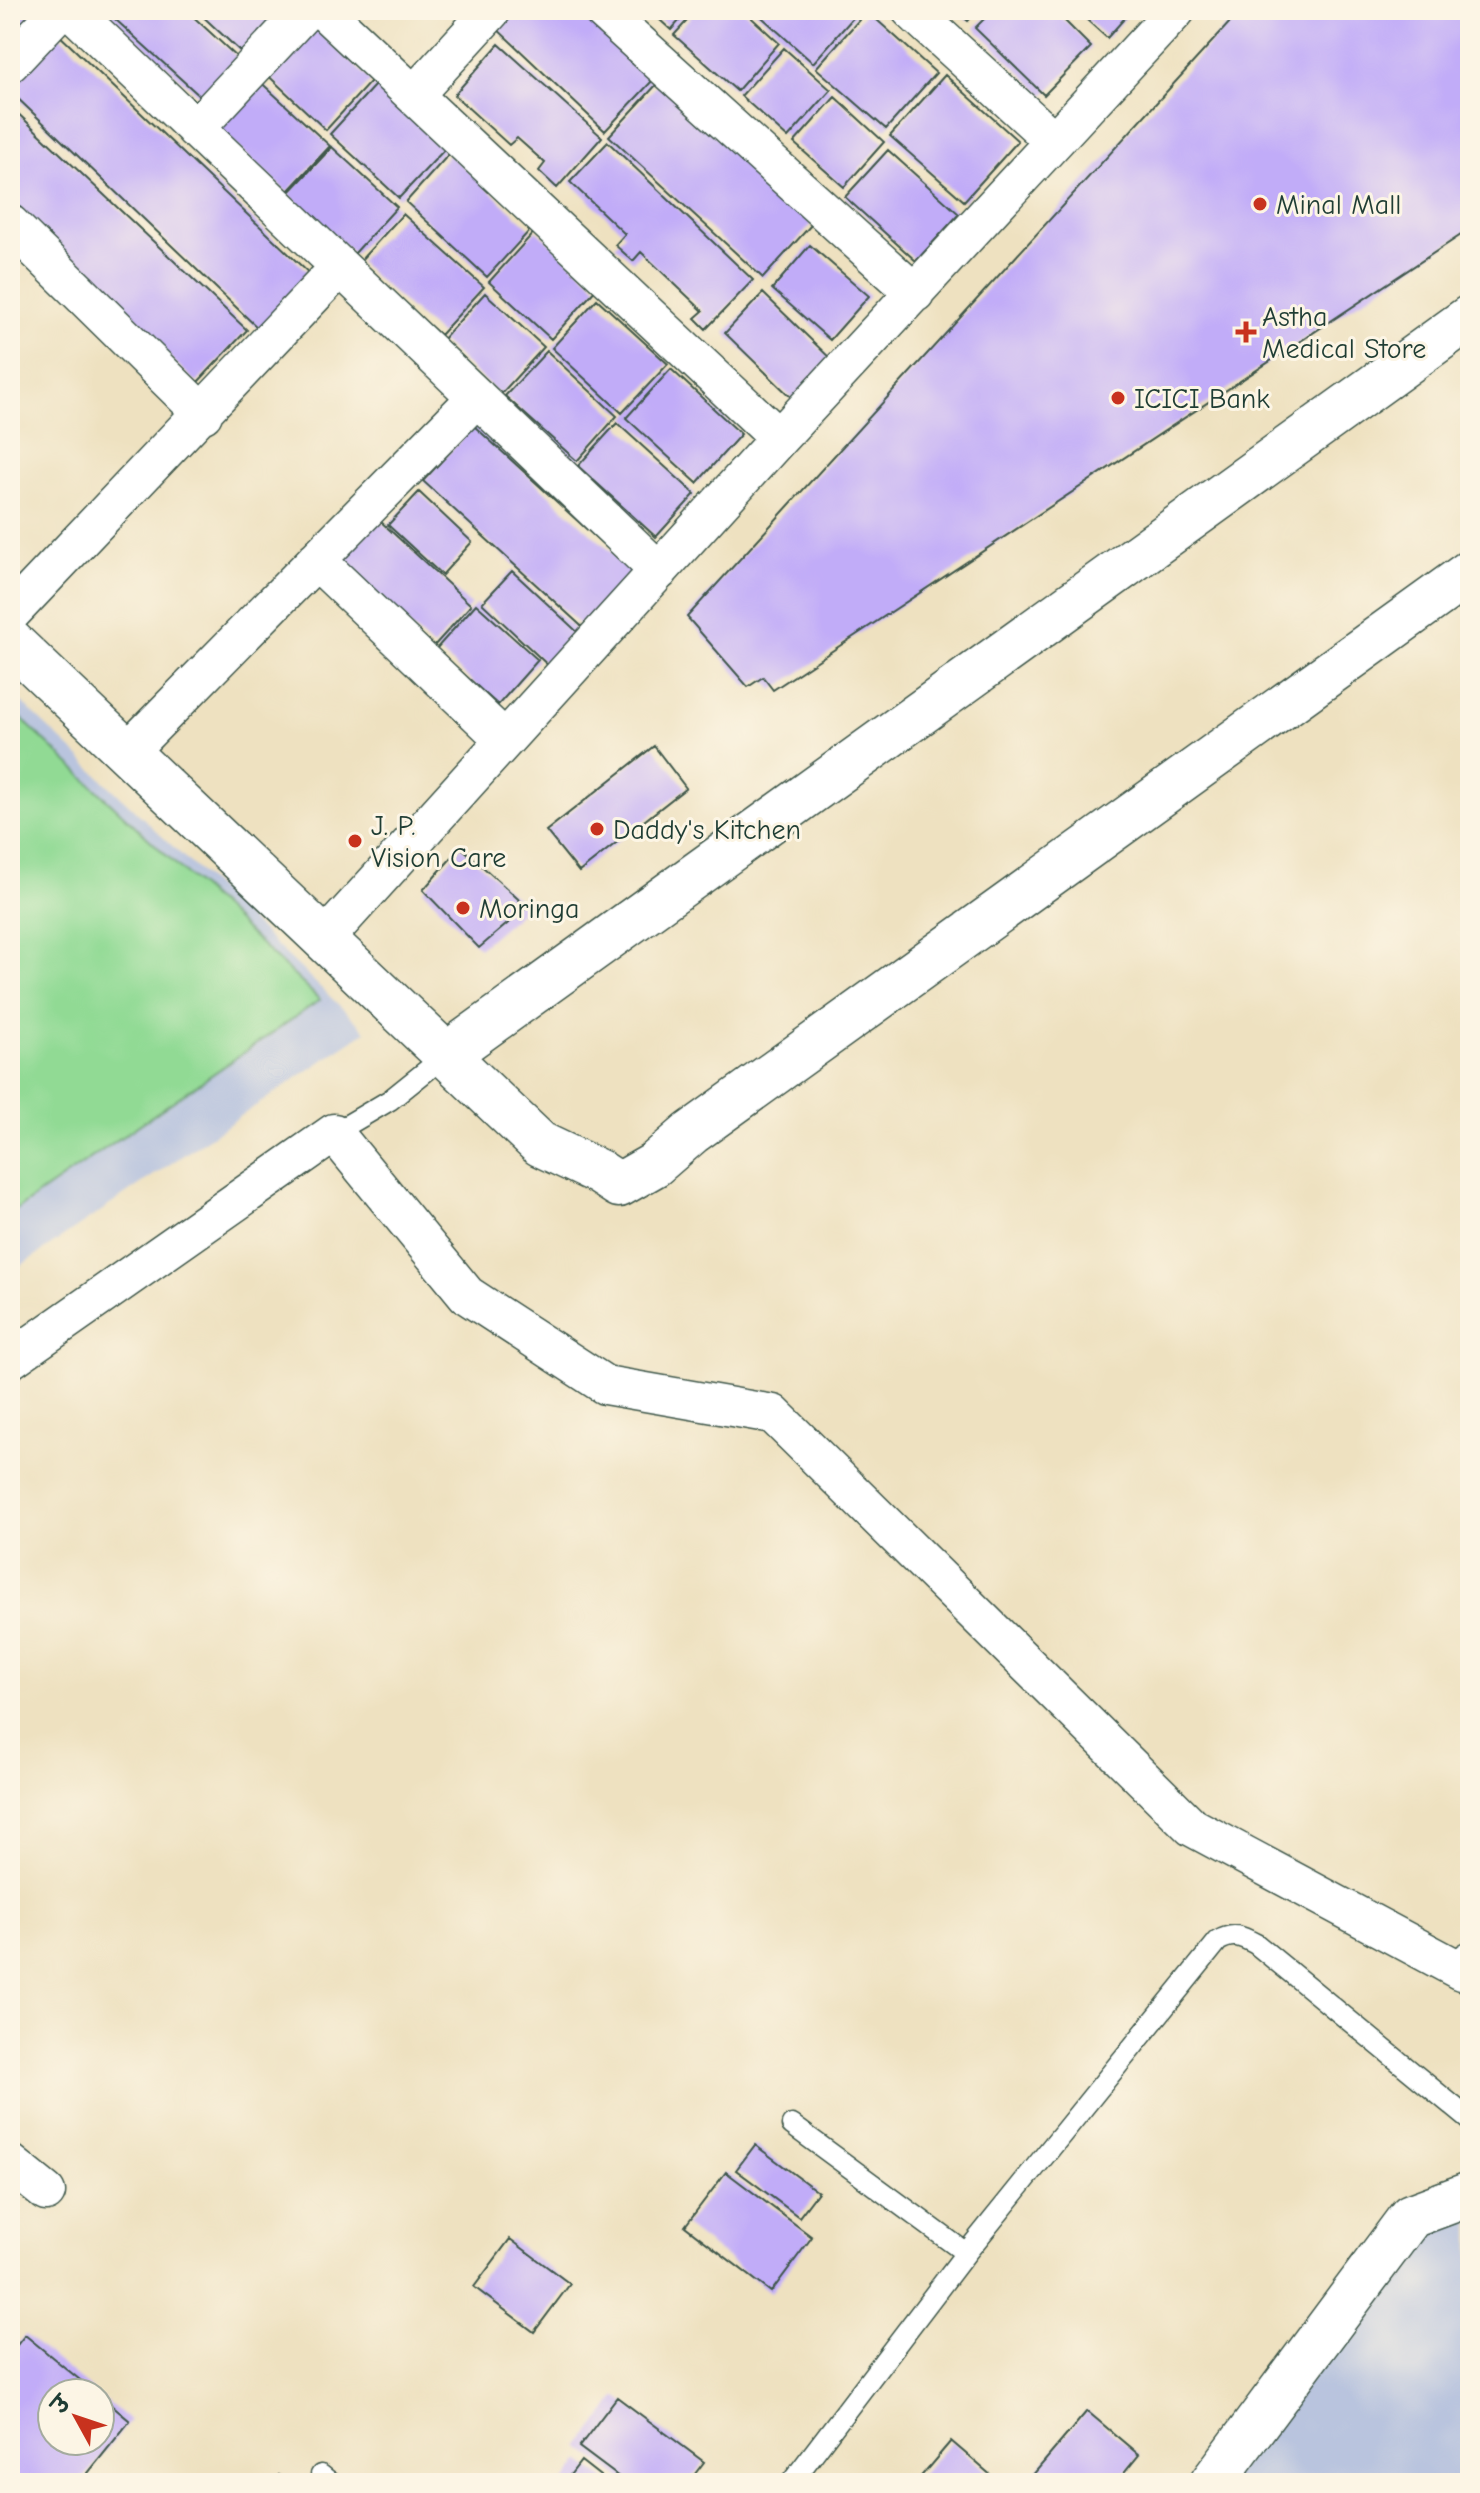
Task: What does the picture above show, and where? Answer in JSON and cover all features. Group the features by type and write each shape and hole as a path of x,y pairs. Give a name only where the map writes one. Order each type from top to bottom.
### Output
{"street":[{"path":"10,63 60,10"},
{"path":"71,10 659,571"},
{"path":"195,129 306,10"},
{"path":"323,10 779,438"},
{"path":"414,95 492,10"},
{"path":"602,10 915,293"},
{"path":"911,10 1054,141"},
{"path":"338,924 779,438 1176,10"},
{"path":"10,224 203,414"},
{"path":"340,267 203,414 10,612 338,924 454,1048"},
{"path":"454,1048 1470,317"},
{"path":"142,737 477,397"},
{"path":"316,560 505,740"},
{"path":"10,641 454,1048 599,1172 619,1185 654,1165 691,1133 1470,572"},
{"path":"10,1360 334,1133 467,1295 605,1385 773,1414 1192,1827 1461,1971 1470,1961"},
{"path":"10,2163 46,2192"},
{"path":"1212,2483 1411,2216 1470,2194"}],"lane":[{"path":"334,1133 390,1100 454,1048"},
{"path":"791,2483 966,2253 1218,1941 1240,1935 1256,1944 1470,2120"},
{"path":"792,2125 966,2253"}],"shaded area":[{"path":"10,691 366,1031 10,1273"},
{"path":"1445,2204 1470,2222 1470,2483 1229,2483"}],"green space":[{"path":"10,708 320,1000 10,1214"}],"building":[{"path":"10,10 27,10 37,19 10,48"},
{"path":"105,10 186,10 238,58 202,98"},
{"path":"196,10 281,10 242,53"},
{"path":"508,10 578,10 653,80 605,131 494,26"},
{"path":"649,10 689,10 671,30"},
{"path":"697,10 743,10 779,43 737,91 674,35"},
{"path":"754,10 860,10 813,63"},
{"path":"956,10 978,10 968,21"},
{"path":"993,10 1054,10 1091,47 1044,95 975,28"},
{"path":"1076,10 1132,10 1107,38"},
{"path":"1241,10 1470,10 1470,229 773,690 763,677 748,687 687,617"},
{"path":"867,11 936,73 886,129 816,68"},
{"path":"305,19 371,81 326,130 259,67"},
{"path":"55,31 314,278 262,332 10,91 10,78"},
{"path":"499,44 602,137 557,188 539,171 545,163 517,138 509,145 454,95"},
{"path":"784,48 831,90 788,138 741,96"},
{"path":"945,75 1018,141 964,201 890,136"},
{"path":"254,76 330,146 287,192 212,123"},
{"path":"658,83 812,224 763,278 609,136"},
{"path":"375,85 445,149 399,198 330,134"},
{"path":"835,97 884,142 844,187 794,143"},
{"path":"10,106 247,330 197,383 10,207"},
{"path":"608,142 753,280 706,329 695,318 703,311 641,252 633,261 615,245 625,234 570,182"},
{"path":"332,147 397,207 354,254 288,194"},
{"path":"888,150 959,214 916,261 845,197"},
{"path":"449,154 531,229 487,277 406,202"},
{"path":"403,214 484,287 440,335 359,262"},
{"path":"536,230 598,287 551,339 489,282"},
{"path":"810,245 869,296 830,340 772,289"},
{"path":"485,293 544,347 500,395 441,341"},
{"path":"763,293 838,366 800,406 725,333"},
{"path":"597,299 668,364 622,413 552,348"},
{"path":"547,351 617,416 577,461 505,396"},
{"path":"671,369 741,434 697,483 626,418"},
{"path":"617,423 695,494 656,537 578,466"},
{"path":"474,426 641,579 590,634 423,481"},
{"path":"419,492 472,542 442,575 388,525"},
{"path":"379,520 471,605 433,647 340,562"},
{"path":"512,571 585,639 554,671 482,603"},
{"path":"476,604 538,660 498,705 436,649"},
{"path":"654,746 686,788 579,872 546,831"},
{"path":"461,847 527,907 479,948 423,890"},
{"path":"755,2145 818,2192 799,2217 736,2170"},
{"path":"726,2172 812,2237 771,2292 685,2226"},
{"path":"510,2239 570,2284 534,2332 474,2287"},
{"path":"25,2335 76,2377 36,2377 36,2457 101,2457 80,2483 10,2483 10,2354"},
{"path":"617,2397 704,2462 688,2483 627,2483 579,2447"},
{"path":"116,2409 130,2421 116,2438"},
{"path":"1087,2411 1139,2455 1116,2483 1026,2483"},
{"path":"951,2441 1000,2483 917,2481"},
{"path":"581,2461 609,2483 564,2483"},
{"path":"279,2475 289,2483 273,2483"}],"place":[{"name":"Minal Mall","path":"1260,204"},
{"name":"Astha Medical Store","path":"1246,332"},
{"name":"ICICI Bank","path":"1118,398"},
{"name":"Daddy's Kitchen","path":"597,829"},
{"name":"J. P. Vision Care","path":"355,841"},
{"name":"Moringa","path":"463,908"}]}
